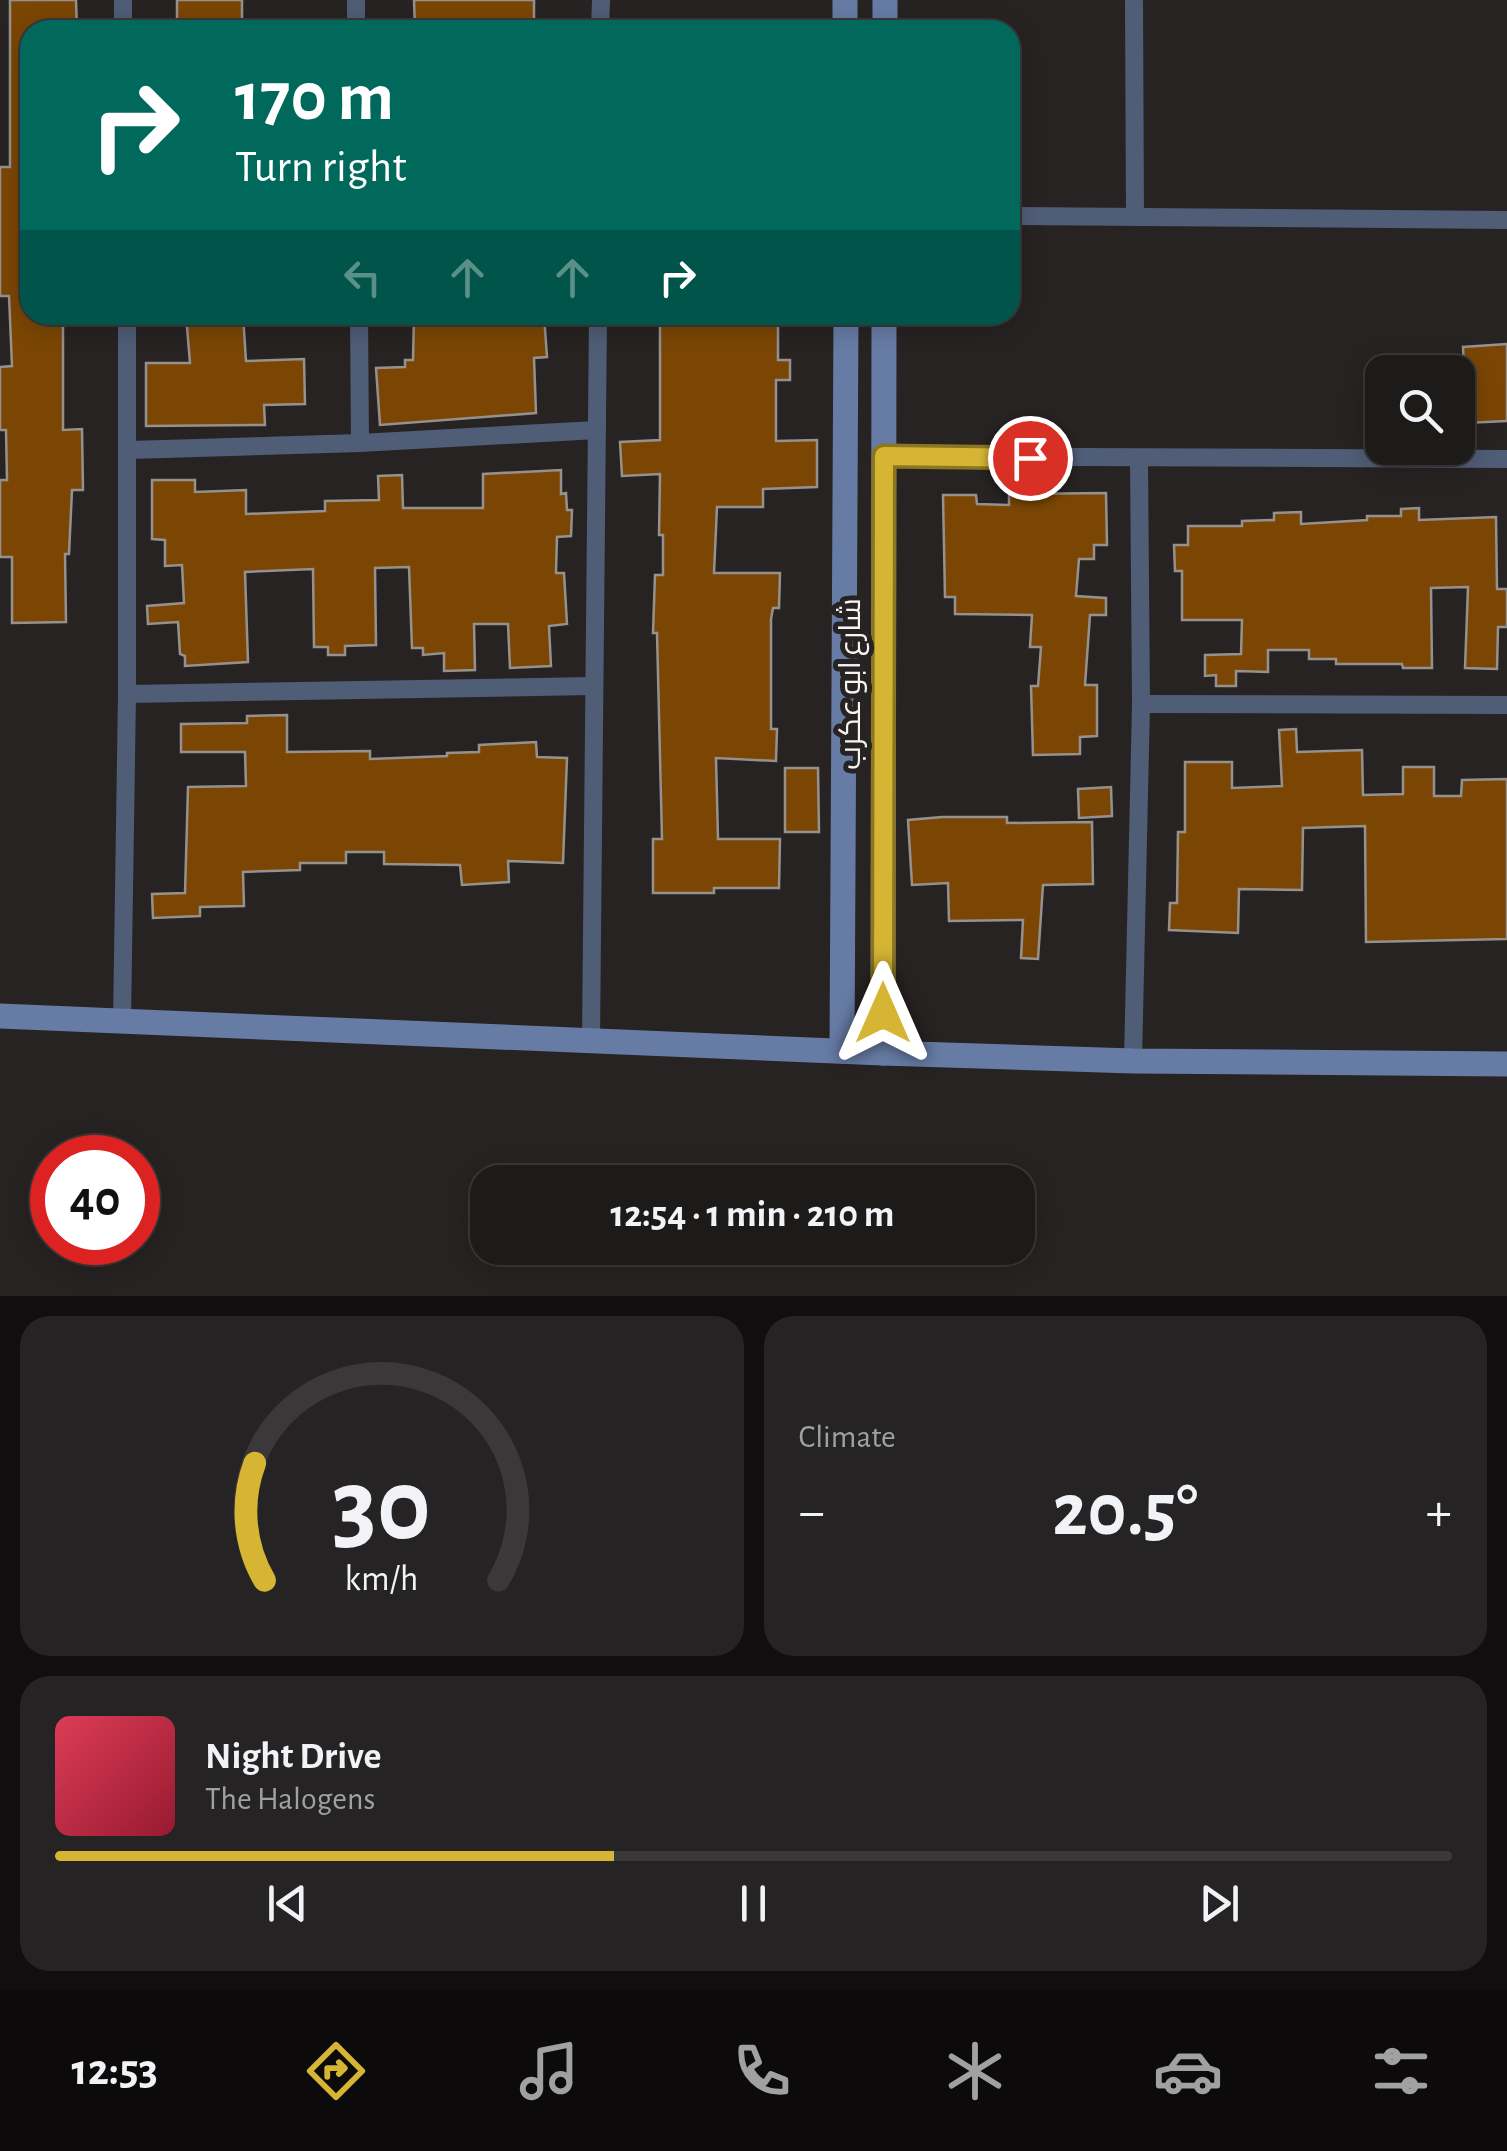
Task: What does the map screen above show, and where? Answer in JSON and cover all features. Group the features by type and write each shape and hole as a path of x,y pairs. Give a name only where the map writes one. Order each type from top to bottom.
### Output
{"street":[{"path":"1134,0 1135,216"},
{"path":"1020,216 1507,220"},
{"path":"122,1021 127,325"},
{"path":"359,325 360,442"},
{"path":"590,1039 598,325"},
{"path":"842,1051 846,325"},
{"name":"شارع ابو عكرب","path":"883,1053 884,325"},
{"path":"129,450 596,430"},
{"path":"884,456 1507,459"},
{"path":"1133,1060 1141,704 1138,460"},
{"path":"127,694 594,686"},
{"path":"1141,704 1507,705"},
{"path":"0,1016 883,1053 1507,1064"}],"building":[{"path":"10,0 76,0 77,20 20,20 20,325 63,325 63,430 82,429 83,490 72,490 69,554 65,554 66,622 12,623 12,557 0,557 0,480 7,480 6,430 0,430 0,367 12,366 9,296 0,296 0,167 10,167"},
{"path":"177,0 242,0 242,20 177,20"},
{"path":"414,0 534,0 534,20 415,20"},
{"path":"187,325 244,325 246,361 304,359 305,404 264,405 265,425 146,426 146,363 190,363"},
{"path":"414,325 545,325 547,357 534,358 536,413 380,425 376,368 405,367 405,360 413,360"},
{"path":"660,325 778,325 778,360 790,360 790,380 776,380 776,441 817,440 817,487 763,489 763,507 717,507 714,573 780,573 779,608 773,608 771,619 771,729 777,729 776,761 716,758 718,839 780,839 779,888 653,893 653,839 662,839 657,633 653,633 655,575 663,575 660,474 622,476 620,442 660,440"},
{"path":"1507,344 1507,421 1475,423 1475,355 1463,355 1463,347"},
{"path":"561,470 561,494 566,493 567,510 572,510 571,536 557,537 556,573 564,573 567,624 549,626 551,666 510,668 508,624 474,624 475,670 444,671 444,653 423,655 423,648 412,648 409,567 375,568 376,645 345,646 345,655 328,655 328,647 314,647 313,569 245,572 248,662 185,666 185,656 180,654 178,622 148,624 147,606 184,603 182,565 165,566 165,540 152,539 152,480 195,480 195,492 246,490 246,514 325,511 325,501 379,500 378,476 402,475 403,508 483,508 483,474"},
{"path":"1106,493 1107,545 1094,545 1094,559 1079,559 1076,596 1106,598 1106,615 1090,615 1085,685 1097,685 1097,736 1080,737 1080,754 1033,755 1031,686 1038,686 1041,647 1030,647 1032,615 955,614 955,597 945,597 943,495 976,495 977,504 1009,505 1009,494"},
{"path":"1419,508 1419,520 1496,517 1497,589 1507,589 1507,627 1498,627 1497,669 1465,668 1468,587 1431,588 1432,668 1336,664 1336,659 1309,659 1309,650 1268,650 1268,672 1236,671 1236,686 1216,686 1216,675 1205,676 1205,655 1241,654 1242,620 1182,620 1182,571 1175,571 1174,545 1188,545 1188,526 1242,526 1242,521 1274,520 1274,513 1301,512 1301,524 1367,520 1367,516 1401,516 1401,509"},
{"path":"287,715 287,752 370,751 370,759 447,756 479,752 479,745 536,742 537,757 567,758 563,863 508,861 509,882 462,885 460,865 384,864 384,852 346,852 346,863 300,863 300,870 243,872 244,906 200,907 200,916 153,918 152,894 185,893 188,787 246,786 245,752 181,752 181,724 247,723 247,716"},
{"path":"1296,729 1297,752 1362,750 1363,795 1403,794 1403,767 1434,767 1434,796 1461,796 1462,780 1507,779 1507,939 1366,942 1365,826 1303,828 1302,890 1239,889 1238,933 1169,930 1170,903 1177,903 1178,832 1185,832 1185,762 1232,762 1232,788 1282,786 1279,730"},
{"path":"785,768 818,768 819,832 785,832"},
{"path":"1111,787 1112,816 1079,818 1078,789"},
{"path":"1007,817 1007,823 1092,822 1093,884 1043,885 1038,959 1021,958 1023,920 949,921 948,883 912,885 908,820"}],"route":[{"path":"883,1013 884,456 1030,458"}]}
